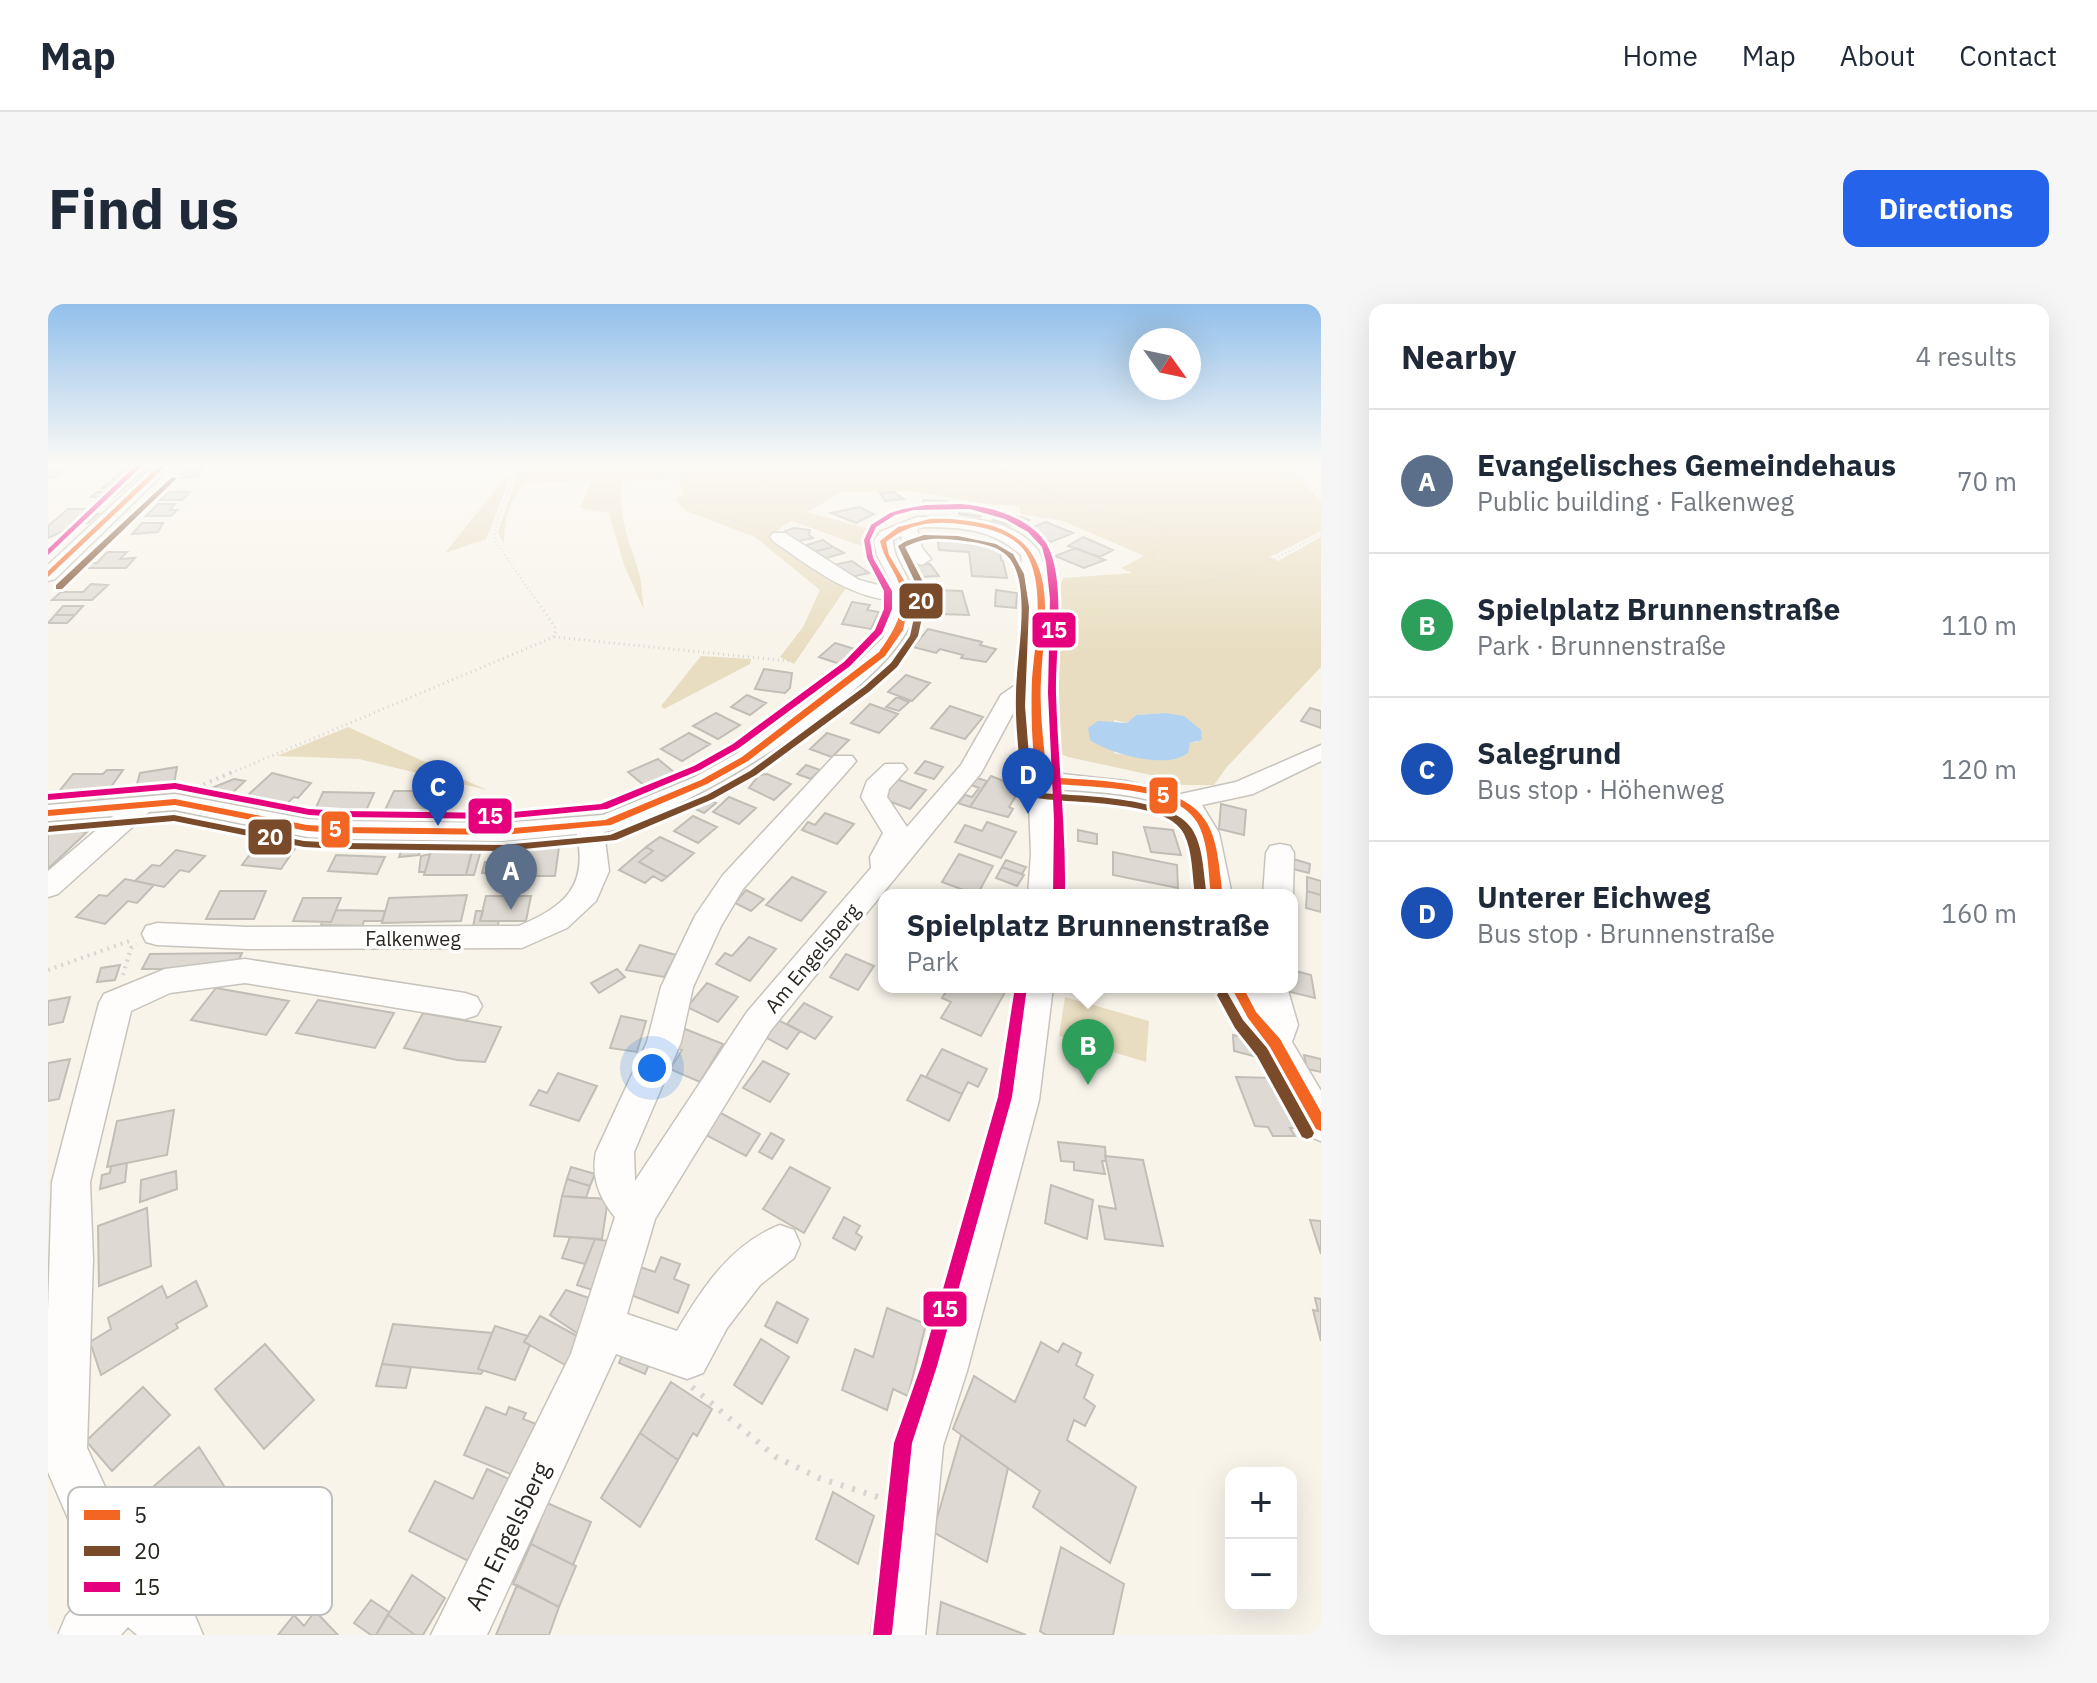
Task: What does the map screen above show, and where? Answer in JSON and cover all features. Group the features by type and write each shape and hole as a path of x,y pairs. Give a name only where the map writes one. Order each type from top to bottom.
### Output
{"street":[{"path":"48,575 97,528"},
{"path":"48,813 175,802 307,828 503,832 589,826 619,819 691,788 757,752 882,654 899,630 904,596 883,541 890,532 899,528"},
{"path":"908,528 913,549 922,559"},
{"path":"985,528 1002,532 1030,553 1037,583 1036,691 1045,854 1043,889"},
{"path":"779,537 845,583 873,593 904,596"},
{"name":"Am Engelsberg","path":"458,1635 486,1584 591,1361 637,1212 759,1021 972,768 1009,700 1022,691 1036,691"},
{"path":"687,768 737,750 757,752"},
{"path":"1181,802 1244,788 1321,752"},
{"path":"637,1212 618,1194 611,1170 615,1152 664,1042 677,987 706,924 733,882 843,761"},
{"path":"884,873 884,857 897,833 874,797 876,787 894,769"},
{"path":"1042,780 1150,794 1181,802 1198,817 1216,889"},
{"path":"48,887 144,803"},
{"path":"857,809 891,823"},
{"name":"Falkenweg","path":"142,960 248,938 522,937 558,918 589,887 596,867 589,826"},
{"path":"1278,889 1280,853"},
{"path":"78,1487 63,1448 72,1259 71,1182 116,1003 135,992 142,960 180,978 245,971 465,1006"},
{"path":"898,1635 919,1446 944,1371 1021,1100 1036,993"},
{"path":"1240,993 1252,1015 1275,1043 1321,1125"},
{"path":"1273,993 1281,1025 1275,1043"},
{"path":"602,1327 687,1357 712,1313 745,1271 780,1244"},
{"path":"85,1635 103,1615"},
{"path":"154,1615 176,1635"}],"path":[{"path":"496,528 494,540 550,619 556,629 554,637"},
{"path":"758,528 779,537"},
{"path":"1163,528 1167,531 1154,554 1154,562 1204,567 1226,577"},
{"path":"1037,583 1175,585 1226,577 1270,561 1321,534"},
{"path":"175,802 208,782 554,637 789,661"},
{"path":"48,970 114,944 142,960"},
{"path":"687,1383 757,1443 796,1469 887,1501 912,1506"}],"shaded area":[{"path":"465,528 490,528 486,539 445,553"},
{"path":"500,528 505,528 504,544 498,533"},
{"path":"613,528 626,528 640,577 644,610 624,565"},
{"path":"731,528 780,528 774,538 814,562 846,588 794,664 780,657 803,627 820,590 755,537"},
{"path":"812,528 866,528 877,531 879,538 870,549"},
{"path":"1079,528 1321,528 1321,531 1270,557 1278,561 1321,537 1321,667 1226,768 1214,785 1172,785 1165,778 1068,757 1051,750 1046,694 1045,594 1060,586 1063,578 1132,573 1121,568 1144,556","holes":["1165,713 1198,742 1190,743 1182,757 1141,758 1114,753 1114,720 1127,723 1136,715"]},
{"path":"701,656 751,659 750,664 664,709 661,706"},
{"path":"348,727 487,790 359,759 277,756"},
{"path":"1065,997 1149,1021 1146,1062 1059,1036"}],"water":[{"path":"1165,713 1184,716 1201,730 1202,740 1190,743 1188,753 1178,758 1153,760 1124,755 1090,740 1088,728 1098,721 1127,723 1136,715"}],"building":[{"path":"48,528 69,528 48,538"},
{"path":"137,528 160,528 158,532 132,534"},
{"path":"794,528 810,530 809,535 813,538 799,541 782,536 785,531"},
{"path":"1061,528 1073,533 1051,542 1025,530"},
{"path":"937,537 966,539 967,544 1000,548 1007,578 972,576 969,552 939,550"},
{"path":"1083,537 1113,550 1100,557 1068,546"},
{"path":"823,540 833,547 813,552 803,546"},
{"path":"833,547 844,553 823,559 813,552"},
{"path":"1076,548 1105,560 1084,568 1055,556"},
{"path":"107,552 127,552 120,559 135,558 126,568 81,568 87,563 97,563"},
{"path":"852,561 869,573 851,577 834,565"},
{"path":"930,564 939,576 920,577 912,565"},
{"path":"91,584 108,585 92,600 52,600 61,592 83,592"},
{"path":"935,590 962,591 969,615 940,614"},
{"path":"996,590 1017,593 1016,608 995,606"},
{"path":"852,602 870,605 867,610 879,612 871,629 842,624"},
{"path":"63,606 83,606 75,615 55,615"},
{"path":"55,615 75,615 67,623 48,623"},
{"path":"928,629 982,642 980,645 996,649 986,662 961,658 963,655 940,649 936,653 913,647"},
{"path":"835,643 858,650 843,665 819,657"},
{"path":"764,669 792,673 790,688 785,693 755,689"},
{"path":"906,675 930,683 912,701 888,692"},
{"path":"747,695 766,703 750,715 731,707"},
{"path":"897,697 909,702 899,711 886,707"},
{"path":"870,704 898,714 879,733 851,723"},
{"path":"950,706 983,717 965,739 931,728"},
{"path":"1310,708 1321,711 1321,728 1301,721"},
{"path":"716,713 740,725 718,739 693,726"},
{"path":"689,733 710,744 682,761 661,749"},
{"path":"827,733 849,740 832,757 810,749"},
{"path":"658,759 675,773 645,786 628,772"},
{"path":"925,761 943,767 934,779 915,773"},
{"path":"806,765 820,770 811,779 797,774"},
{"path":"177,767 174,784 135,792 140,773"},
{"path":"107,770 123,770 103,798 53,799 73,774 103,774"},
{"path":"272,773 311,783 298,798 294,797 286,804 247,796"},
{"path":"767,774 791,784 774,800 749,788 759,775"},
{"path":"991,776 1021,788 1009,807 1013,809 1008,817 970,807"},
{"path":"894,778 926,790 910,809 878,797"},
{"path":"977,778 987,781 970,807 958,803 965,795 972,797 979,788 971,785"},
{"path":"234,779 245,781 228,797 207,792 209,789"},
{"path":"419,788 441,788 432,812 385,810 394,791 417,791"},
{"path":"323,792 374,793 365,813 345,813 315,810"},
{"path":"701,796 716,803 704,813 687,805"},
{"path":"729,797 756,808 739,824 713,812"},
{"path":"1221,804 1246,810 1244,835 1219,829"},
{"path":"825,813 854,824 837,844 802,830 808,822 815,825"},
{"path":"693,816 717,827 698,843 674,831"},
{"path":"987,822 1016,832 1001,858 955,842 965,825 982,831"},
{"path":"56,827 87,832 48,869 48,834"},
{"path":"1144,827 1173,830 1181,855 1151,852"},
{"path":"1078,830 1097,834 1097,844 1078,841"},
{"path":"660,837 694,853 667,877 639,862 653,851 646,847"},
{"path":"259,842 298,844 281,869 242,865"},
{"path":"404,842 423,842 419,855 399,857"},
{"path":"507,845 559,847 555,876 501,873"},
{"path":"497,847 506,847 501,873 482,873 485,862 494,862"},
{"path":"646,847 653,851 639,862 667,877 662,881 653,876 645,883 619,870"},
{"path":"176,850 205,856 189,872 180,870 164,887 135,881 152,865 160,866"},
{"path":"472,850 481,850 474,875 466,875"},
{"path":"431,851 472,852 466,875 424,875"},
{"path":"1113,852 1177,865 1178,888 1113,875"},
{"path":"430,854 425,872 419,872 421,856"},
{"path":"959,854 993,866 980,889 961,889 942,882"},
{"path":"336,855 385,857 377,874 328,871"},
{"path":"1290,858 1310,864 1309,873 1289,868"},
{"path":"1006,860 1026,867 1022,874 1002,867"},
{"path":"1002,867 1024,875 1017,886 996,878"},
{"path":"792,877 826,892 801,921 766,905"},
{"path":"1307,877 1321,881 1321,895 1307,891"},
{"path":"125,879 154,885 137,903 128,901 105,924 76,917 99,895 107,896"},
{"path":"746,890 764,899 751,911 735,903"},
{"path":"220,891 266,891 254,919 206,919"},
{"path":"1307,891 1321,895 1321,912 1306,908"},
{"path":"467,895 461,921 382,923 389,898"},
{"path":"486,896 531,896 526,921 480,921"},
{"path":"303,898 341,898 331,922 293,921"},
{"path":"336,910 385,911 382,921 364,921 362,926 321,925 322,922 331,922"},
{"path":"476,911 483,911 480,921 499,921 497,927 473,927"},
{"path":"749,937 776,949 750,981 716,964 725,953 732,956"},
{"path":"640,945 676,955 664,977 626,970"},
{"path":"242,953 235,969 142,969 150,954"},
{"path":"846,954 874,966 858,990 830,977"},
{"path":"120,965 115,980 97,982 101,968"},
{"path":"617,969 625,977 599,993 591,983"},
{"path":"1298,972 1311,975 1315,998 1294,993 1298,993"},
{"path":"707,983 738,997 718,1022 687,1007"},
{"path":"216,988 289,1001 266,1035 191,1020"},
{"path":"945,993 1004,993 981,1036 941,1018 951,1002 942,998"},
{"path":"70,997 63,1022 48,1025 48,1001"},
{"path":"318,1000 394,1013 375,1048 296,1033"},
{"path":"804,1003 832,1017 815,1039 787,1024"},
{"path":"423,1013 501,1027 485,1062 457,1060 404,1048"},
{"path":"621,1016 646,1021 637,1052 610,1048"},
{"path":"778,1020 800,1031 787,1049 765,1037"},
{"path":"685,1029 723,1044 700,1082 670,1069 682,1050 673,1047"},
{"path":"1233,1035 1255,1040 1257,1057 1234,1051"},
{"path":"942,1049 987,1069 978,1087 968,1082 962,1094 926,1077"},
{"path":"1304,1055 1321,1059 1321,1072 1307,1069"},
{"path":"70,1059 59,1099 48,1101 48,1063"},
{"path":"763,1061 789,1074 770,1102 743,1088"},
{"path":"558,1073 597,1086 579,1121 530,1105 539,1090 547,1093"},
{"path":"921,1075 962,1094 949,1121 907,1100"},
{"path":"1236,1077 1275,1078 1301,1128 1290,1128 1295,1136 1273,1136 1268,1127 1255,1126"},
{"path":"174,1110 167,1155 107,1167 117,1121"},
{"path":"717,1111 760,1134 746,1156 702,1133"},
{"path":"771,1133 784,1140 772,1159 759,1152"},
{"path":"1058,1142 1105,1147 1106,1161 1102,1161 1105,1174 1074,1170 1074,1162 1061,1161"},
{"path":"1105,1156 1143,1160 1163,1246 1105,1239 1099,1206 1116,1209"},
{"path":"127,1163 125,1182 100,1189 102,1175 110,1173 111,1166"},
{"path":"571,1167 595,1174 590,1186 567,1179"},
{"path":"790,1167 830,1188 804,1233 763,1209"},
{"path":"176,1171 177,1189 140,1202 141,1180"},
{"path":"567,1179 590,1186 586,1198 562,1196"},
{"path":"1051,1185 1093,1200 1087,1239 1045,1223"},
{"path":"562,1196 608,1199 602,1239 554,1236"},
{"path":"147,1208 151,1266 99,1286 98,1226"},
{"path":"844,1217 860,1226 856,1233 862,1237 855,1250 833,1238"},
{"path":"1310,1220 1321,1221 1321,1254"},
{"path":"570,1237 595,1239 585,1264 562,1258"},
{"path":"595,1239 620,1243 602,1293 577,1285"},
{"path":"661,1257 680,1264 674,1279 689,1285 678,1313 628,1294 640,1267 655,1272"},
{"path":"196,1281 207,1306 176,1324 178,1328 101,1375 90,1342 111,1329 108,1318 162,1286 167,1298"},
{"path":"566,1290 598,1301 577,1333 550,1315"},
{"path":"1315,1298 1321,1299 1321,1341 1313,1310 1318,1311"},
{"path":"777,1302 808,1319 797,1343 765,1326"},
{"path":"887,1308 926,1324 908,1396 893,1389 887,1410 842,1390 855,1349 873,1357"},
{"path":"540,1316 592,1344 576,1371 524,1342"},
{"path":"393,1324 492,1333 478,1369 483,1371 481,1374 382,1364"},
{"path":"495,1326 528,1336 524,1342 530,1345 515,1380 478,1369"},
{"path":"761,1339 789,1357 762,1404 734,1385"},
{"path":"1041,1342 1058,1352 1063,1343 1081,1353 1076,1365 1093,1375 1084,1398 1095,1406 1085,1426 1074,1420 1067,1440 1136,1487 1110,1563 1033,1507 1040,1491 953,1429 974,1376 1015,1402"},
{"path":"265,1344 314,1400 264,1449 215,1389"},
{"path":"626,1346 652,1357 645,1374 619,1363"},
{"path":"382,1364 411,1367 406,1388 376,1386"},
{"path":"671,1382 712,1409 697,1436 693,1433 678,1460 640,1433"},
{"path":"143,1387 170,1415 112,1471 86,1441"},
{"path":"486,1407 506,1415 509,1407 526,1413 523,1419 544,1427 523,1479 464,1455"},
{"path":"640,1433 678,1460 640,1527 601,1498"},
{"path":"961,1435 1008,1468 987,1562 933,1532"},
{"path":"199,1447 225,1487 153,1487"},
{"path":"487,1469 513,1481 474,1564 409,1531 435,1481 473,1499"},
{"path":"833,1492 874,1516 858,1564 816,1539"},
{"path":"547,1503 591,1522 573,1565 531,1544"},
{"path":"531,1544 576,1566 559,1607 513,1584"},
{"path":"1061,1547 1124,1584 1113,1635 1046,1635 1040,1631"},
{"path":"412,1575 445,1598 423,1635 415,1635 388,1615"},
{"path":"517,1585 559,1607 549,1635 496,1635"},
{"path":"371,1600 389,1612 376,1635 354,1623"},
{"path":"941,1602 1026,1635 937,1635"},
{"path":"294,1615 304,1626 312,1615 319,1615 338,1635 278,1635"},
{"path":"388,1615 415,1635 376,1635"}],"transit line":[{"name":"15","path":"48,553 74,528"},
{"name":"5","path":"48,575 97,528"},
{"name":"20","path":"59,587 121,528"},
{"name":"15","path":"48,797 175,786 309,812 342,814 502,816 603,807 697,768 736,746 847,664 879,631 888,609 888,591 870,558 867,540 872,528"},
{"name":"5","path":"48,813 175,802 307,828 341,830 503,832 607,823 704,782 745,759 882,654 899,630 905,603 904,587 886,555 883,541 902,528"},
{"name":"5","path":"991,528 1022,544 1035,565 1039,582 1041,620 1036,695 1042,780"},
{"name":"15","path":"1027,528 1045,547 1053,580 1052,693 1059,889"},
{"name":"20","path":"49,829 174,818 304,844 340,846 503,848 612,838 710,797 753,773 867,689 894,665 914,636 921,604 919,582 901,546 932,536 993,545 1011,556 1021,574 1025,626 1020,706 1026,781"},
{"name":"5","path":"1042,780 1148,791 1185,805 1198,816 1207,834 1216,889"},
{"name":"20","path":"1040,796 1118,802 1160,811 1176,818 1186,827 1193,842 1200,889"},
{"name":"15","path":"882,1633 903,1443 929,1366 1005,1097 1020,993"},
{"name":"5","path":"1240,993 1252,1015 1275,1043 1321,1125"},
{"name":"20","path":"1223,995 1239,1024 1262,1052 1307,1133"}],"place":[{"name":"Unterer Eichweg","path":"1028,814"},
{"name":"Salegrund","path":"438,826"},
{"name":"Evangelisches Gemeindehaus","path":"511,910"},
{"name":"Spielplatz Brunnenstraße","path":"1088,1085"}]}
